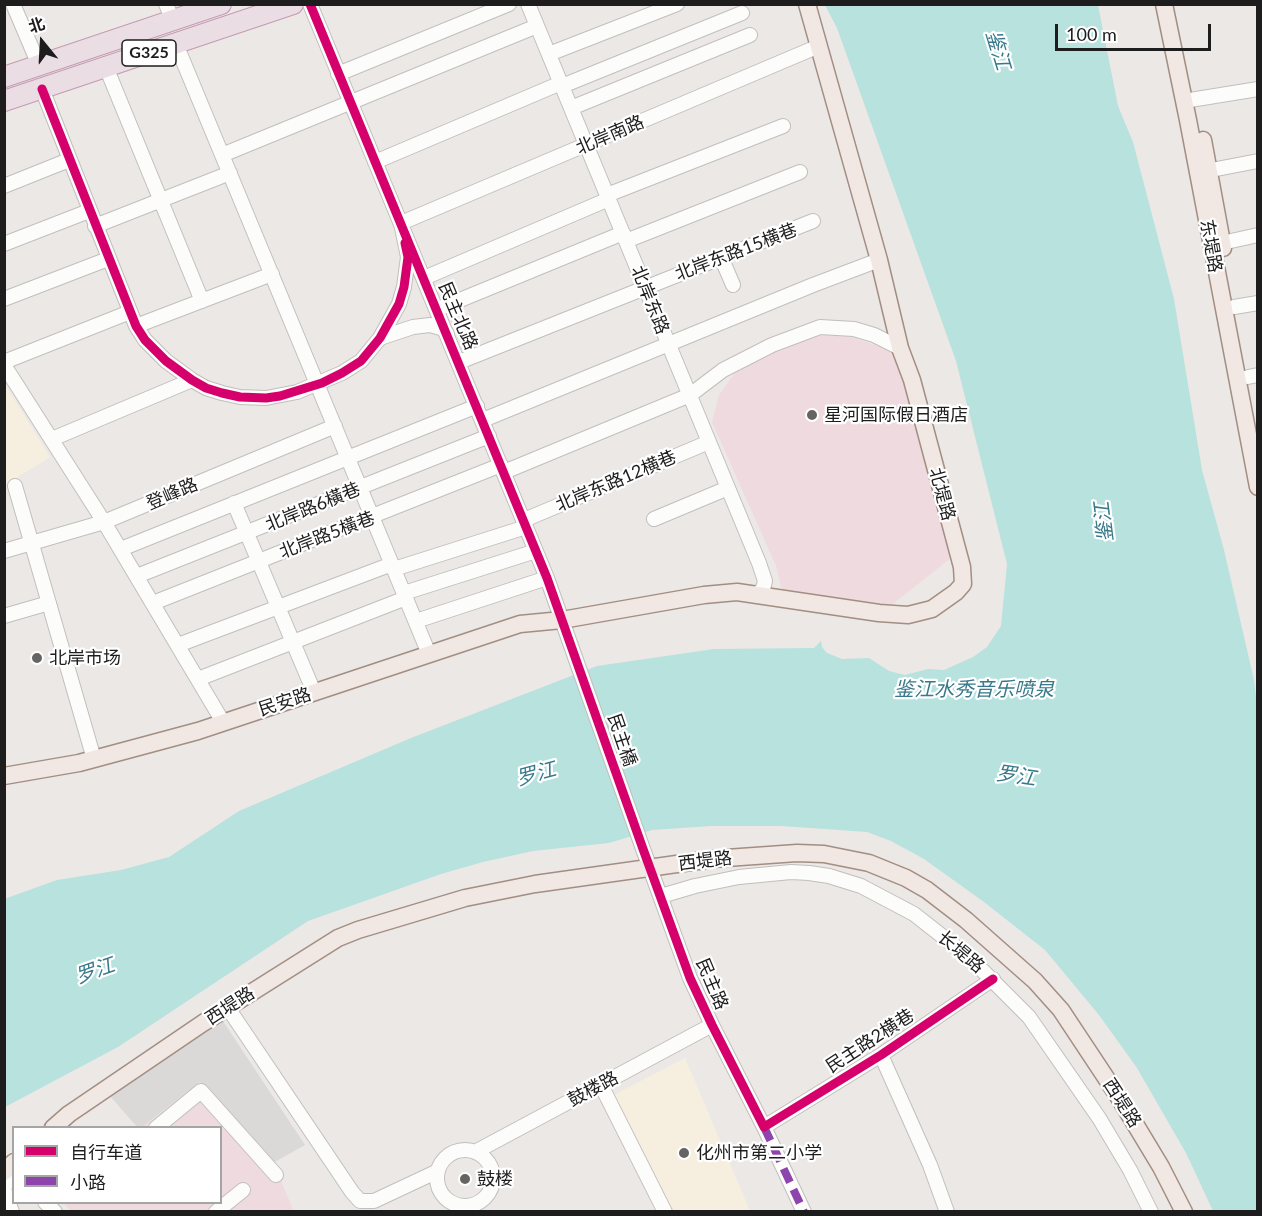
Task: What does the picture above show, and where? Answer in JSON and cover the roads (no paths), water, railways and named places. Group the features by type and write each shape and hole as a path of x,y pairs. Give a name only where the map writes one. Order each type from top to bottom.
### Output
{"highway":[{"name":"G325","path":"4,77 170,13 221,4"},
{"name":"G325","path":"4,101 293,4"}],"main road":[{"name":"北堤路","path":"562,620 704,595 761,588 777,598 908,615 932,609 949,599 963,584 962,567 912,380 900,348 879,260 807,4"},
{"name":"东堤路","path":"1164,4 1190,100"},
{"name":"东堤路","path":"1175,4 1257,487"},
{"name":"东堤路","path":"1203,171 1222,243 1234,308 1253,376 1257,428"},
{"name":"民安路","path":"4,776 94,759 223,722 520,624 562,620"},
{"name":"西堤路","path":"55,1126 69,1114 228,1008 338,938 378,923 499,890 712,859 769,854 839,855 869,863 906,878 927,890 1002,950 1061,1010 1140,1131 1166,1175 1184,1212"}],"street":[{"path":"13,4 39,65"},
{"name":"民主北路","path":"310,4 438,309 547,578 570,642"},
{"path":"338,74 509,4"},
{"name":"北岸东路","path":"528,4 759,563 761,588"},
{"path":"549,54 677,4"},
{"path":"375,162 561,84 742,13"},
{"path":"222,155 537,26"},
{"path":"571,108 750,35"},
{"path":"176,44 429,654"},
{"name":"北岸南路","path":"401,223 819,46"},
{"path":"106,67 202,301"},
{"path":"42,88 136,326 145,340 166,361 192,380 222,393 266,398 297,392 342,374 361,361 380,338 399,304 404,287 408,257 401,223"},
{"path":"1190,100 1257,88"},
{"path":"424,278 608,197 783,126"},
{"path":"4,186 69,160"},
{"path":"1203,171 1257,161"},
{"path":"438,309 800,172"},
{"path":"95,226 230,173"},
{"path":"4,244 89,211"},
{"name":"北岸东路15横巷","path":"459,362 813,221"},
{"path":"1222,243 1257,235"},
{"path":"721,257 733,285"},
{"path":"4,299 108,259"},
{"path":"483,420 879,260"},
{"path":"136,326 272,274"},
{"path":"1234,308 1257,303"},
{"path":"130,312 4,363 121,549 223,722"},
{"path":"380,338 413,327 430,325 444,329 452,345"},
{"name":"北岸路5橫巷","path":"153,603 690,395 723,370 772,345 820,327 854,329 874,335 900,348"},
{"path":"52,439 192,380"},
{"path":"121,549 477,406"},
{"name":"登峰路","path":"4,551 104,522 335,426"},
{"name":"北岸路6橫巷","path":"137,576 489,436"},
{"name":"北岸东路12横巷","path":"178,645 393,566 525,524 709,442"},
{"path":"15,486 94,759"},
{"path":"654,519 728,488"},
{"path":"234,503 314,692"},
{"path":"198,679 405,595 536,552"},
{"path":"416,621 547,578"},
{"path":"4,616 49,603"},
{"name":"民主橋","path":"570,642 643,849"},
{"name":"民主路","path":"643,849 690,978 804,1212"},
{"name":"长堤路","path":"661,896 695,886 764,874 790,872 829,876 861,886 914,914 970,958 1029,1017 1099,1118 1130,1170 1151,1212"},
{"name":"民主路2横巷","path":"764,1127 881,1055 993,979"},
{"path":"228,1008 351,1192 360,1201 374,1202 438,1171"},
{"name":"鼓楼路","path":"475,1152 712,1025"},
{"path":"881,1055 930,1165 947,1212"},
{"path":"601,1085 665,1212"},
{"path":"158,1126 201,1091 276,1176"},
{"path":"465,1150 475,1152 489,1162 493,1170 492,1189 484,1207 449,1202 439,1188 438,1171 443,1162 455,1152 465,1150"},
{"path":"4,1190 12,1212"},
{"path":"216,1212 243,1190"}],"water":[{"path":"825,5 1098,5 1118,106 1133,142 1174,299 1202,470 1224,550 1254,680 1257,706 1257,1211 1213,1211 1186,1153 1137,1068 1099,1015 1045,950 924,859 891,841 867,832 782,826 711,826 652,830 609,843 533,851 441,874 308,921 118,1047 5,1107 4,899 57,880 121,870 169,857 239,811 411,738 597,666 714,649 814,648 821,641 827,653 842,659 869,658 889,671 905,675 928,669 944,670 973,657 987,647 1001,626 1007,564 956,361 837,28"}],"place":[{"name":"星河国际假日酒店","path":"812,415"},
{"name":"北岸市场","path":"37,658"},
{"name":"化州市第二小学","path":"684,1153"},
{"name":"鼓楼","path":"465,1179"}],"water label":[{"name":"鉴江","path":"998,50"},
{"name":"鉴江","path":"1104,522"},
{"name":"鉴江水秀音乐喷泉","path":"974,690"},
{"name":"罗江","path":"536,774"},
{"name":"罗江","path":"1016,776"},
{"name":"罗江","path":"95,971"}]}
